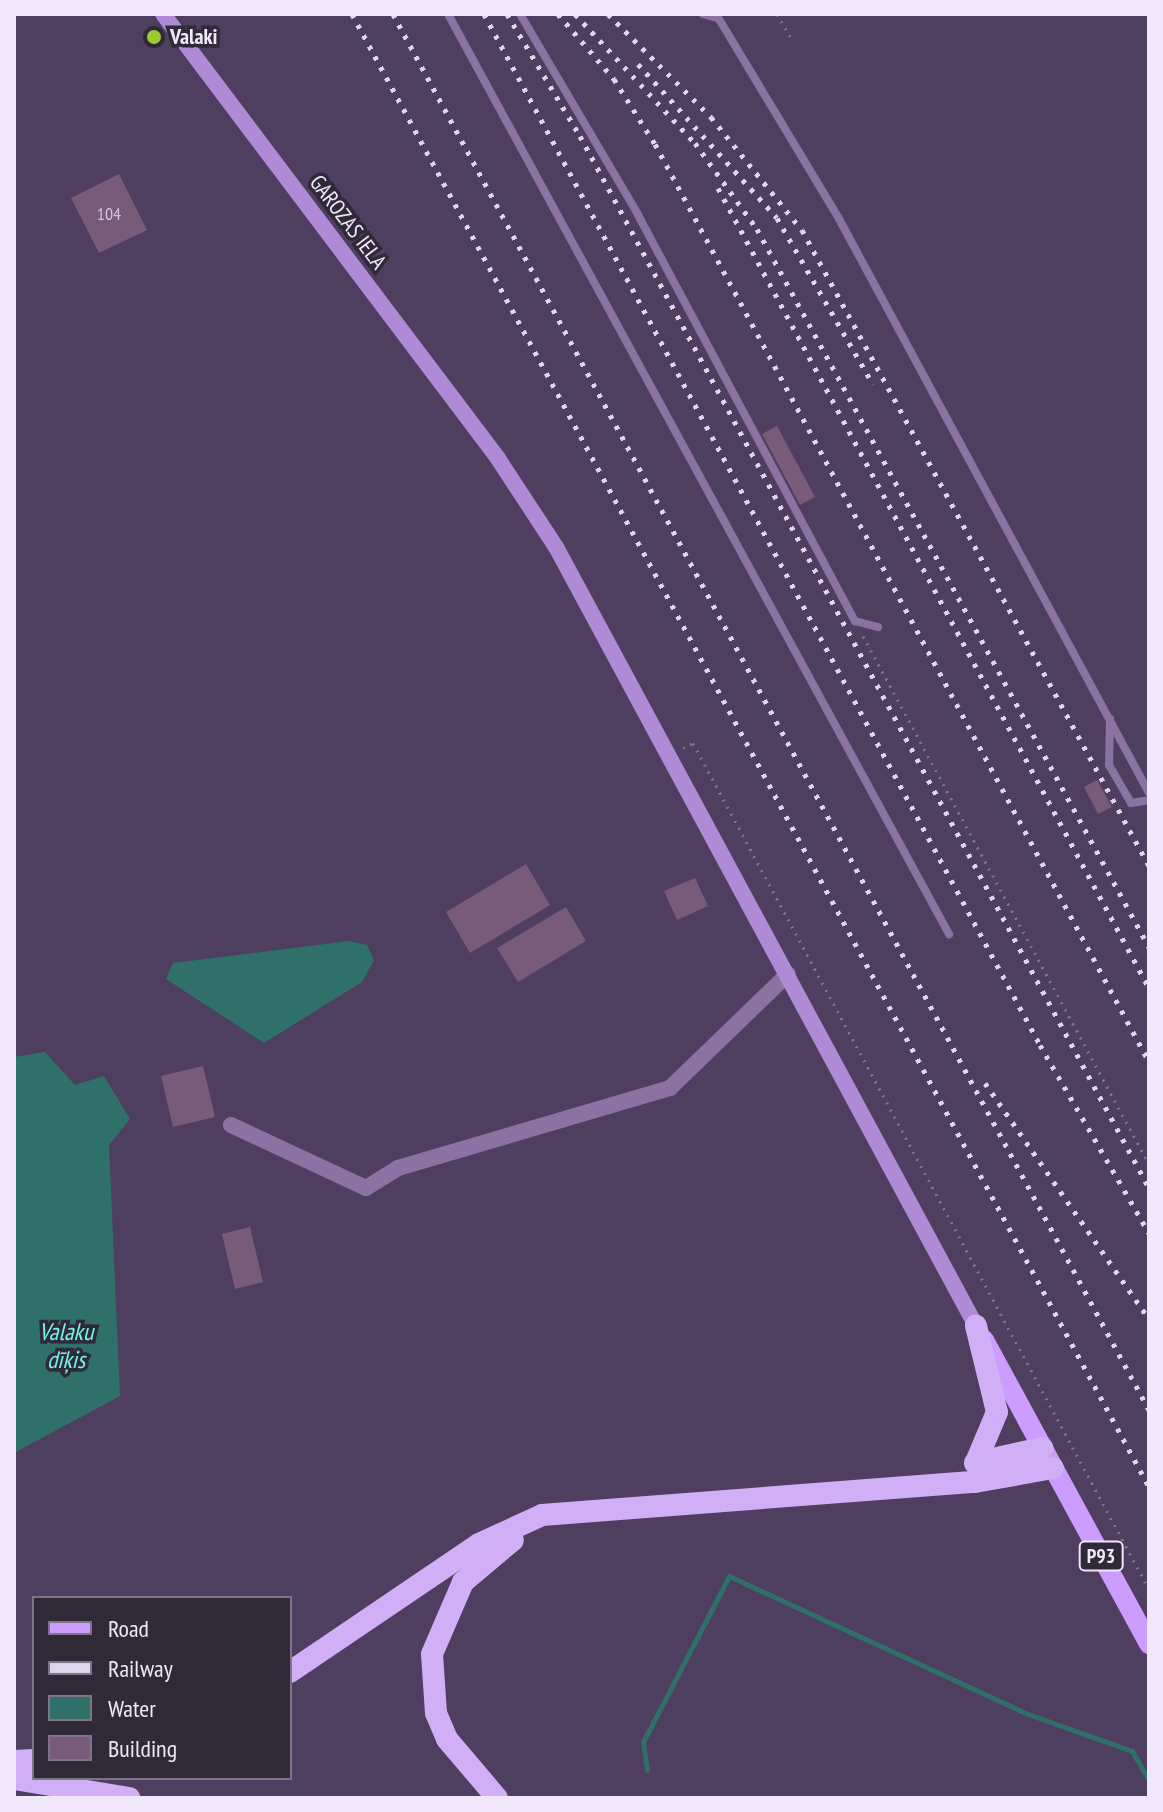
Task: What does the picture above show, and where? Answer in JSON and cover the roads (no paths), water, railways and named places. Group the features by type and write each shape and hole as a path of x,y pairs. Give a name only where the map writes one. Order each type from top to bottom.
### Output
{"highway":[{"path":"976,1326 997,1412 976,1462"},
{"path":"926,1483 976,1462 1042,1448"},
{"path":"292,1671 514,1524 571,1510 606,1511 1038,1476 1053,1468"},
{"path":"497,1798 467,1771 436,1713 438,1629 463,1582 487,1557 542,1527 606,1511"},
{"path":"14,1779 129,1798"}],"main road":[{"name":"GAROZAS IELA","path":"163,14 497,457 603,626 788,974"},
{"name":"P93","path":"788,974 1149,1645"}],"street":[{"path":"231,1125 366,1188 398,1168 670,1088 788,974"}],"lane":[{"path":"448,14 949,934"},
{"path":"520,14 637,213 855,621 878,627"},
{"path":"703,14 717,16 838,217 1149,793"},
{"path":"1110,719 1109,765 1131,803 1149,800"}],"water":[{"path":"349,941 367,945 374,960 362,982 264,1043 166,979 173,963"},
{"name":"Valaku dīķis","path":"45,1052 75,1085 104,1076 130,1119 109,1145 120,1396 14,1453 14,1057"}],"waterway":[{"path":"647,1770 643,1742 729,1576 1028,1714 1132,1751 1149,1780"}],"railway":[{"path":"352,14 1149,1487"},
{"path":"393,14 1149,1410"},
{"path":"484,14 1040,1045 1149,1233"},
{"path":"507,14 580,136 1149,1188"},
{"path":"558,14 614,79 655,144 1149,1062"},
{"path":"575,14 695,143 757,229 1149,947"},
{"path":"608,14 711,117 802,230 1149,866"},
{"path":"638,64 777,218 873,384"},
{"path":"718,188 1149,988"},
{"path":"985,1083 1149,1319"}],"place":[{"name":"Valaki","path":"154,37"}]}
